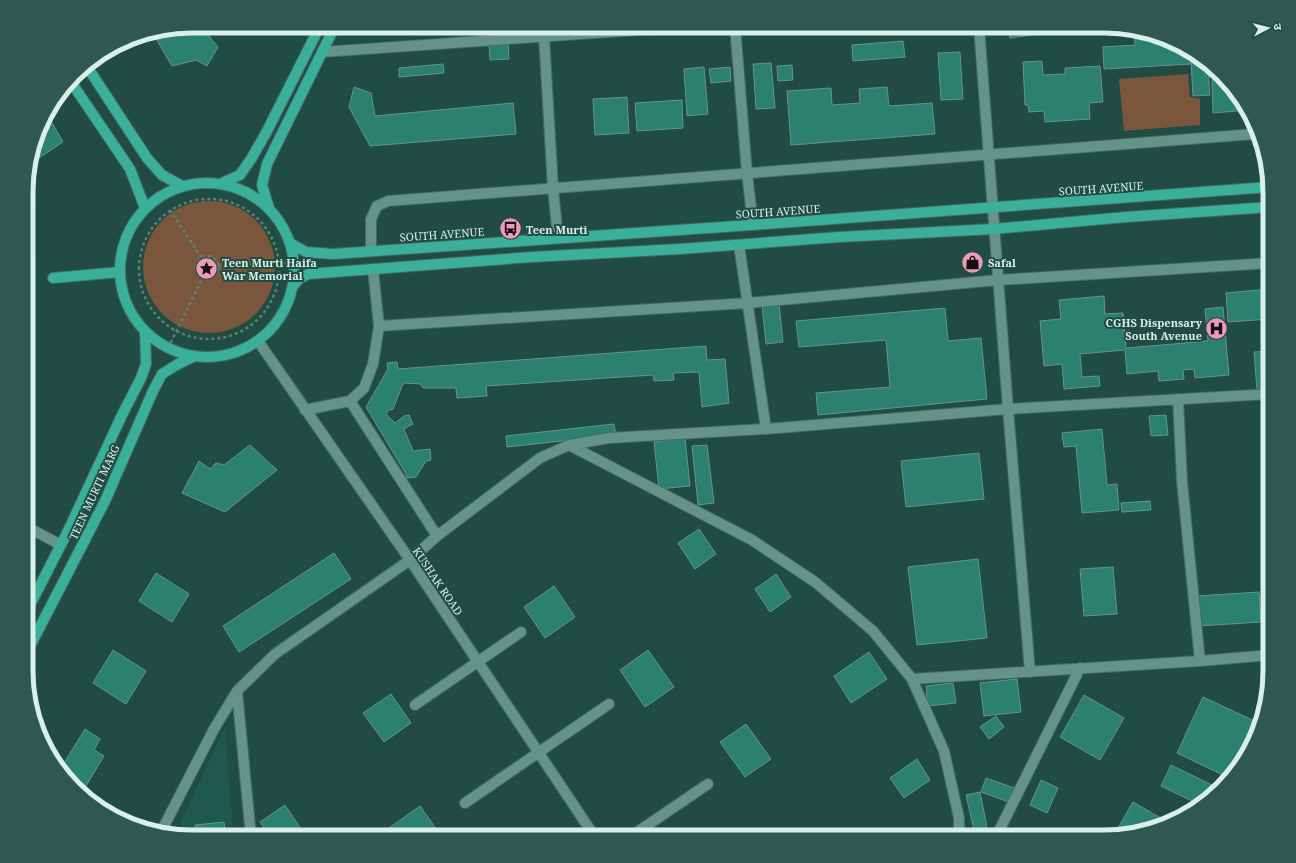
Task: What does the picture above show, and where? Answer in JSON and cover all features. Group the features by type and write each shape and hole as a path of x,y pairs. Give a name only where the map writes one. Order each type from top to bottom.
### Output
{"main road":[{"path":"222,183 240,174 251,159 316,33"},
{"path":"268,208 262,186 267,164 332,33"},
{"path":"90,71 147,158 162,175 182,186"},
{"path":"74,86 130,169 145,208"},
{"path":"202,182 222,183 247,192 268,208 281,224 290,243 294,263 293,286 286,307 274,326 258,341 228,355 195,356 168,348 145,331 132,314 123,293 120,272 122,248 131,227 145,208 156,199 169,191 182,186 202,182"},
{"name":"SOUTH AVENUE","path":"290,243 306,252 333,254 1263,189"},
{"path":"293,286 299,279 308,274 532,257 740,245 840,237 994,229 1126,217 1263,207"},
{"path":"53,278 120,272"},
{"name":"TEEN MURTI MARG","path":"33,599 141,378 146,364 145,331"},
{"name":"TEEN MURTI MARG","path":"33,640 104,501 162,374 195,356"}],"street":[{"path":"322,52 590,33"},
{"path":"736,33 747,173 753,225"},
{"path":"980,33 1008,409 1030,672"},
{"path":"544,36 553,188 558,238"},
{"path":"371,251 371,219 377,206 388,201 1252,134"},
{"path":"740,245 766,429"},
{"path":"379,326 748,303 998,280 1263,262"},
{"path":"305,410 350,401 364,388 373,364 379,326 373,269"},
{"name":"KUSHAK ROAD","path":"258,341 410,560 590,830"},
{"path":"163,827 214,729 237,691 275,654 410,560 437,536 540,458 569,445 609,438 766,429 1008,409 1263,394"},
{"path":"1178,399 1182,481 1200,661"},
{"path":"350,401 437,536"},
{"path":"569,445 752,540 815,582 873,630 912,679 944,752 959,818 960,830"},
{"path":"33,530 61,544"},
{"path":"415,705 521,632"},
{"path":"912,679 1263,656"},
{"path":"999,830 1080,668"},
{"path":"237,691 250,830"},
{"path":"465,803 609,704"},
{"path":"640,830 708,784"}],"path":[{"path":"208,198 224,200 239,205 258,219 268,232 276,250 278,264 277,281 271,300 262,314 248,327 234,334 214,339 195,338 176,331 163,322 150,307 143,293 139,274 140,254 145,239 153,225 170,210 185,202 208,198"},
{"path":"170,210 201,257"},
{"path":"209,256 213,258 218,266 214,276 209,278 203,277 197,273 195,267 201,257 209,256"},
{"path":"218,266 294,263"},
{"path":"168,348 203,277"}],"shaded area":[{"path":"1188,74 1190,97 1200,99 1200,125 1124,131 1119,79"},
{"path":"215,201 234,206 246,212 256,220 264,230 270,242 274,254 274,280 270,292 264,304 256,314 246,322 234,328 222,332 203,333 184,328 172,322 162,314 154,304 148,292 144,280 143,261 148,242 154,230 162,220 172,212 184,206 196,202"},
{"path":"225,728 233,830 177,830"}],"building":[{"path":"182,33 207,33 218,47 207,66 196,60 172,66 155,37"},
{"path":"1010,33 1046,33 1010,38"},
{"path":"1134,36 1155,41 1183,54 1191,59 1191,64 1104,69 1103,47 1135,45"},
{"path":"903,41 905,57 853,61 852,45"},
{"path":"508,43 509,59 490,60 489,44"},
{"path":"960,52 963,99 941,100 938,53"},
{"path":"1042,61 1043,75 1065,74 1065,68 1100,66 1103,102 1089,103 1090,119 1045,122 1044,111 1029,112 1028,105 1025,105 1023,62"},
{"path":"1191,61 1193,61 1208,72 1210,95 1193,96"},
{"path":"771,63 775,108 756,109 753,64"},
{"path":"443,64 444,73 399,77 399,68"},
{"path":"792,65 793,80 778,81 777,66"},
{"path":"704,67 708,114 687,116 684,69"},
{"path":"730,67 731,81 711,83 709,69"},
{"path":"1212,80 1216,80 1223,87 1240,111 1213,113"},
{"path":"354,87 371,93 375,116 513,103 516,134 370,146 349,107"},
{"path":"887,87 889,106 932,103 935,134 791,145 787,91 831,88 832,105 860,103 859,89"},
{"path":"627,97 629,133 595,135 593,99"},
{"path":"682,100 683,128 637,131 635,103"},
{"path":"50,120 63,142 36,160 41,141"},
{"path":"1263,290 1263,320 1228,322 1226,293"},
{"path":"1104,296 1105,314 1123,313 1126,348 1208,341 1205,309 1223,307 1229,375 1195,378 1194,369 1183,370 1184,379 1159,381 1158,371 1127,374 1125,350 1080,354 1082,377 1099,376 1100,386 1064,389 1062,364 1044,366 1040,321 1061,319 1059,300"},
{"path":"779,304 783,342 766,344 762,305"},
{"path":"945,308 948,341 981,338 987,399 818,415 816,393 890,387 886,340 799,347 796,321"},
{"path":"706,346 707,360 725,359 729,403 702,407 699,372 673,373 674,380 654,381 653,375 486,386 487,396 457,398 456,388 423,388 420,384 405,383 402,386 393,409 389,410 386,414 395,423 404,416 409,415 413,424 404,429 413,451 430,449 431,460 426,461 416,477 407,478 366,407 388,369 387,363 397,362 398,369"},
{"path":"1263,351 1263,390 1257,390 1254,352"},
{"path":"1166,415 1168,435 1151,436 1149,416"},
{"path":"614,424 616,435 507,447 506,436"},
{"path":"1102,429 1107,485 1117,484 1119,510 1082,513 1076,446 1064,447 1062,433"},
{"path":"685,438 690,486 659,489 654,442"},
{"path":"250,445 277,470 225,512 182,493 199,461 210,469 216,463 224,465"},
{"path":"707,445 714,503 698,505 692,446"},
{"path":"979,453 984,499 906,507 901,461"},
{"path":"1150,501 1151,510 1122,512 1121,503"},
{"path":"699,529 716,554 695,569 678,543"},
{"path":"334,553 351,579 239,652 223,626"},
{"path":"978,559 987,638 917,645 908,567"},
{"path":"1113,567 1117,614 1084,616 1080,569"},
{"path":"156,573 189,594 172,622 139,601"},
{"path":"776,574 791,597 770,612 755,589"},
{"path":"554,586 575,617 545,638 524,607"},
{"path":"1259,592 1261,622 1198,626 1196,596"},
{"path":"113,650 146,671 126,704 93,683"},
{"path":"648,650 674,687 645,707 620,670"},
{"path":"869,652 887,679 851,703 834,676"},
{"path":"1017,679 1021,712 984,716 980,683"},
{"path":"953,683 956,703 928,706 926,686"},
{"path":"391,694 411,723 384,742 363,713"},
{"path":"1084,695 1124,718 1100,760 1060,737"},
{"path":"1203,697 1255,721 1242,750 1224,775 1177,753"},
{"path":"996,716 1004,727 989,739 980,727"},
{"path":"746,724 771,759 745,777 720,742"},
{"path":"85,729 100,739 94,750 104,756 85,788 63,764"},
{"path":"917,759 930,780 904,798 890,778"},
{"path":"1171,765 1213,786 1194,802 1161,786"},
{"path":"986,778 1014,788 1009,802 981,792"},
{"path":"1041,780 1058,788 1047,813 1030,805"},
{"path":"980,792 987,827 974,830 966,795"},
{"path":"1133,802 1162,819 1145,825 1117,830"},
{"path":"285,805 302,830 265,830 260,822"},
{"path":"420,806 437,830 391,830 389,828"},
{"path":"224,822 225,830 195,830 195,825"}],"place":[{"name":"Teen Murti","path":"511,229"},
{"name":"Safal","path":"973,262"},
{"name":"Teen Murti Haifa War Memorial","path":"207,268"},
{"name":"CGHS Dispensary South Avenue","path":"1217,328"}]}
